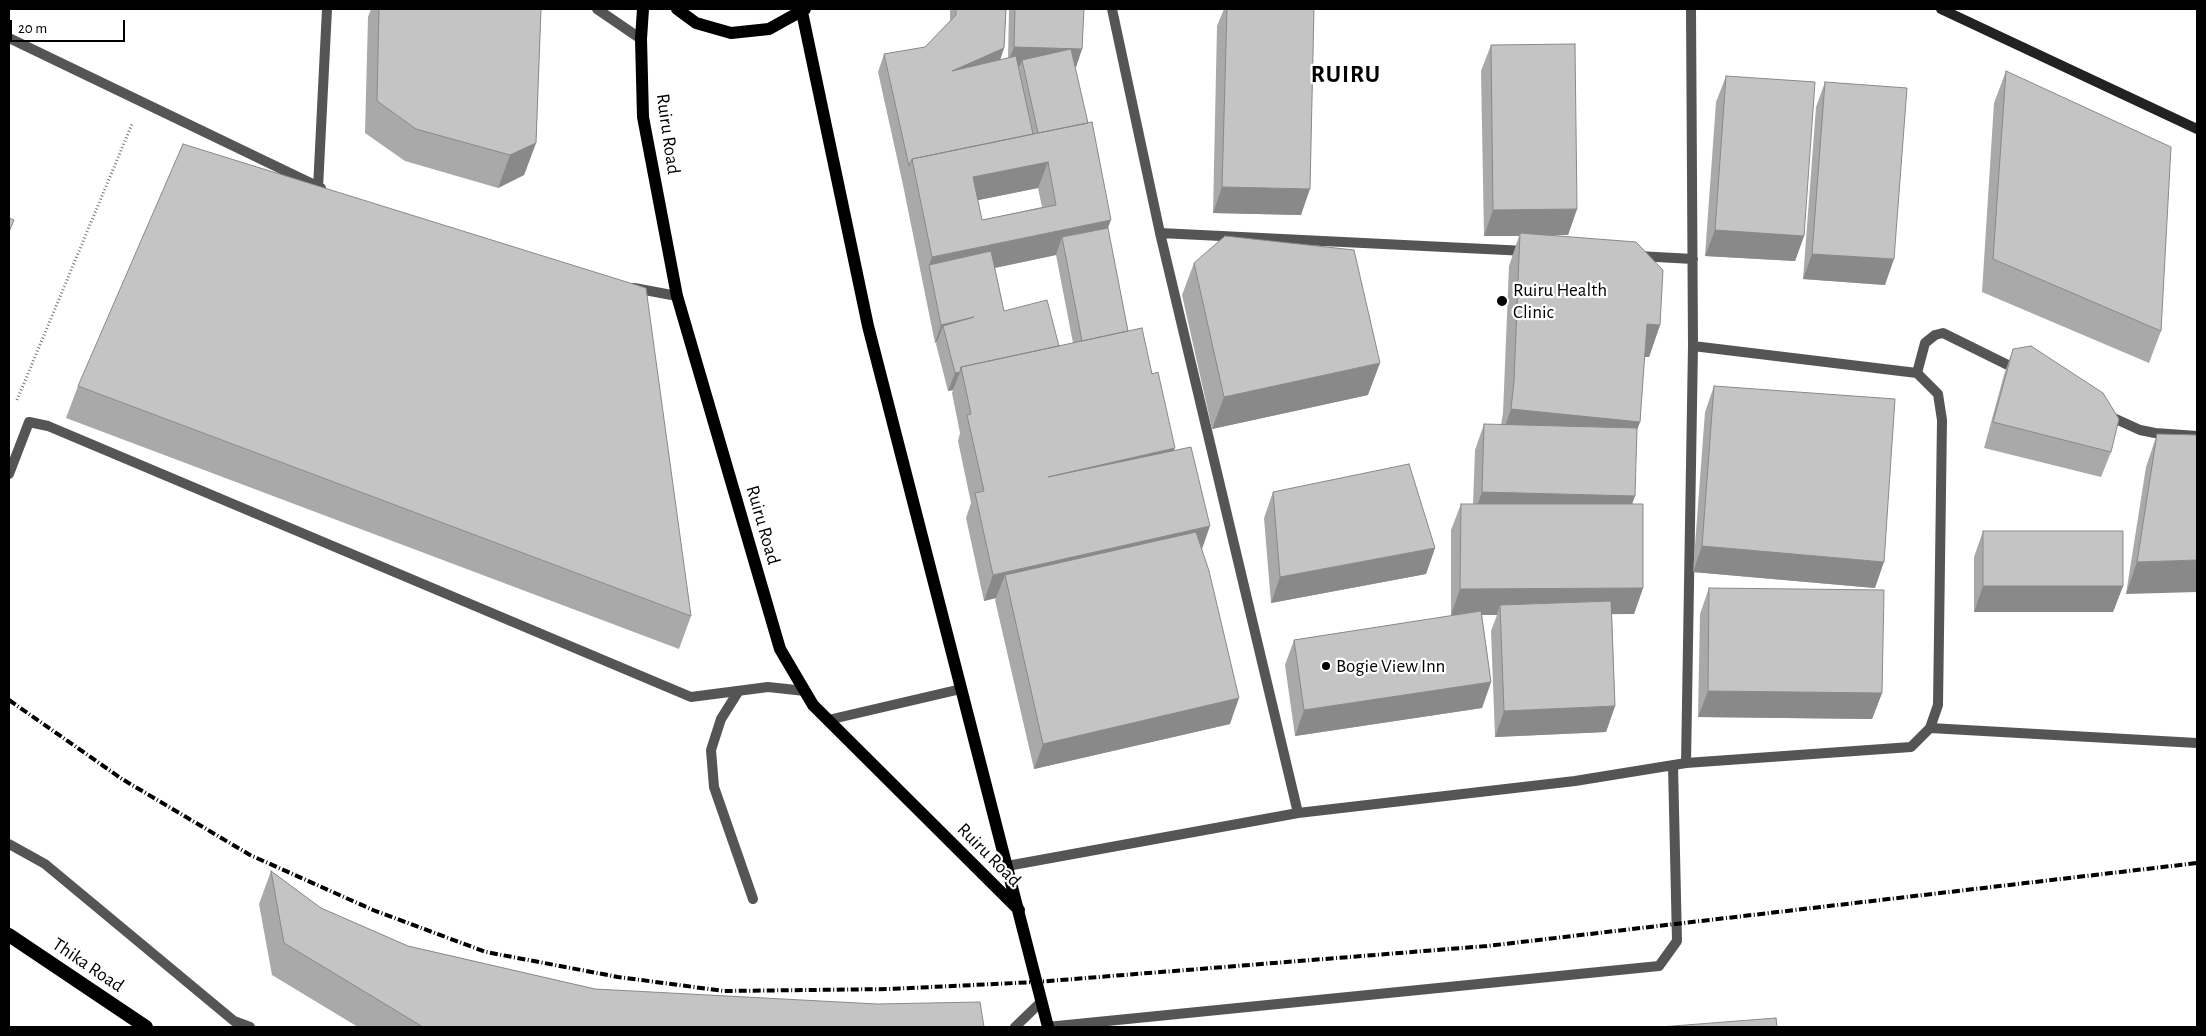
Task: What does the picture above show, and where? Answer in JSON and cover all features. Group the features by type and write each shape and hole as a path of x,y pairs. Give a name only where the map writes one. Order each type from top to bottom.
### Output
{"highway":[{"name":"Thika Road","path":"9,935 146,1027"}],"main road":[{"name":"Ruiru Road","path":"643,9 641,39 644,117 677,296 780,649 813,705 1019,910"},
{"path":"677,9 696,23 731,33 768,29 804,10"},
{"path":"1942,9 2197,129"},
{"name":"Ruiru Road","path":"804,10 868,326 1019,910"},
{"path":"1019,910 1047,1027"}],"street":[{"path":"9,38 323,189 327,9"},
{"path":"597,9 641,39"},
{"path":"1112,9 1160,233 1298,813"},
{"path":"1686,763 1693,346 1691,9"},
{"path":"1160,233 1535,251"},
{"path":"1624,256 1693,259"},
{"path":"620,286 677,296"},
{"path":"1917,373 1925,344 1935,335 1943,333 2029,376"},
{"path":"1007,866 1298,813 1575,781 1686,763 1912,747 1930,728 1938,705 1942,420 1938,394 1917,373 1693,346"},
{"path":"2097,410 2140,430 2197,436"},
{"path":"9,474 29,422 48,426 691,697 768,687 805,691"},
{"path":"828,720 961,689"},
{"path":"738,692 721,719 711,750 714,787 753,899"},
{"path":"1930,728 2197,743"},
{"path":"1047,1027 1659,966 1676,941 1673,765"},
{"path":"9,844 46,864 234,1021 250,1027"},
{"path":"1015,1027 1041,1002"}],"path":[{"path":"29,422 15,404 141,103"}],"building":[{"path":"379,9 541,9 536,143 510,155 416,129 377,101"},
{"path":"956,9 1006,9 1004,48 952,71 1016,56 1033,134 912,159 909,166 884,54 925,47 956,15"},
{"path":"1015,9 1084,9 1082,49 1014,47"},
{"path":"1227,9 1314,9 1310,189 1222,187"},
{"path":"1575,44 1577,209 1493,210 1491,45"},
{"path":"1071,49 1088,123 1038,133 1022,60"},
{"path":"2006,71 2171,147 2161,331 1993,259"},
{"path":"1726,76 1815,82 1804,236 1715,230"},
{"path":"1825,82 1907,88 1894,259 1812,254"},
{"path":"1092,122 1111,220 932,257 912,159","holes":["1048,162 1056,205 982,220 973,177"]},
{"path":"183,144 646,288 691,616 78,386"},
{"path":"9,218 14,220 9,232"},
{"path":"1108,228 1128,331 1082,341 1062,237"},
{"path":"1520,233 1636,242 1663,270 1660,325 1647,324 1640,422 1511,409 1514,381"},
{"path":"1225,236 1354,250 1380,363 1224,397 1194,263"},
{"path":"991,251 1004,311 1047,300 1059,346 961,367 960,372 955,373 943,326 974,317 941,325 929,265"},
{"path":"1142,328 1152,374 1158,372 1175,448 1048,477 1191,447 1210,526 993,575 975,493 984,491 967,415 971,414 961,367"},
{"path":"2031,346 2103,393 2119,419 2111,452 1993,422 2013,349"},
{"path":"1714,386 1895,399 1884,562 1702,546"},
{"path":"1484,424 1637,428 1635,496 1482,492"},
{"path":"2157,434 2197,435 2197,560 2137,562"},
{"path":"1409,464 1435,548 1280,577 1273,492"},
{"path":"1461,504 1643,504 1643,588 1460,589"},
{"path":"1983,531 2123,531 2123,586 1983,586"},
{"path":"1196,532 1209,571 1239,698 1043,744 1005,575"},
{"path":"1709,588 1884,590 1882,693 1708,691"},
{"path":"1611,601 1615,706 1504,711 1500,605"},
{"path":"1481,611 1491,682 1304,710 1294,640"},
{"path":"271,871 321,908 408,946 595,989 877,1004 980,1002 984,1027 423,1027 284,943"},
{"path":"1776,1018 1777,1027 1660,1027"}],"railway":[{"path":"9,700 122,779 250,855 373,910 486,952 618,977 724,991 890,989 1036,982 1487,946 2197,863"}],"place":[{"name":"Ruiru Health Clinic","path":"1502,301"},
{"name":"Bogie View Inn","path":"1326,666"}],"district":[{"name":"RUIRU","path":"1346,75"}]}
